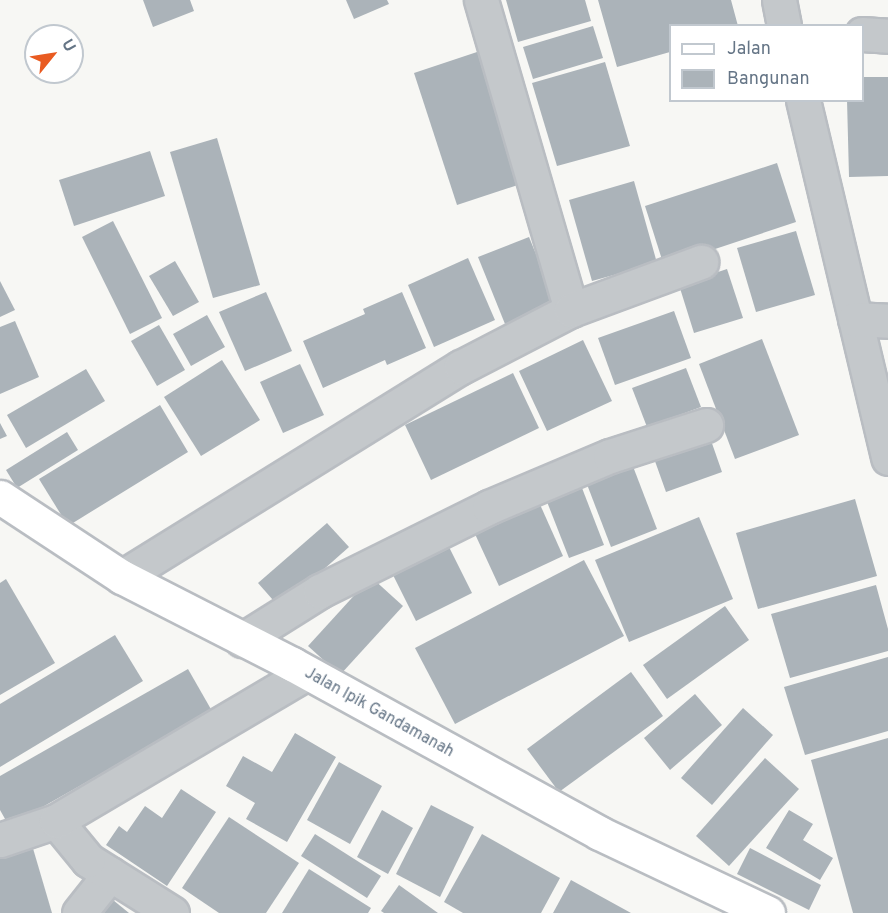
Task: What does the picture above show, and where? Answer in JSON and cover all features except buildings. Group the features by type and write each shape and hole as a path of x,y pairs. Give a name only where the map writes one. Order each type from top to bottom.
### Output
{"street":[{"path":"482,0 572,310"},
{"path":"779,0 784,24"},
{"path":"864,34 888,36"},
{"path":"802,102 888,458"},
{"path":"122,577 461,367 572,310 701,262"},
{"path":"855,319 888,321"},
{"path":"242,640 320,591 489,507 610,456 706,425"},
{"name":"Jalan Ipik Gandamanah","path":"0,497 122,577 306,673 599,833 768,913"},
{"path":"0,840 56,822 306,673"},
{"path":"56,822 88,860 172,913"},
{"path":"79,913 110,874"}]}
